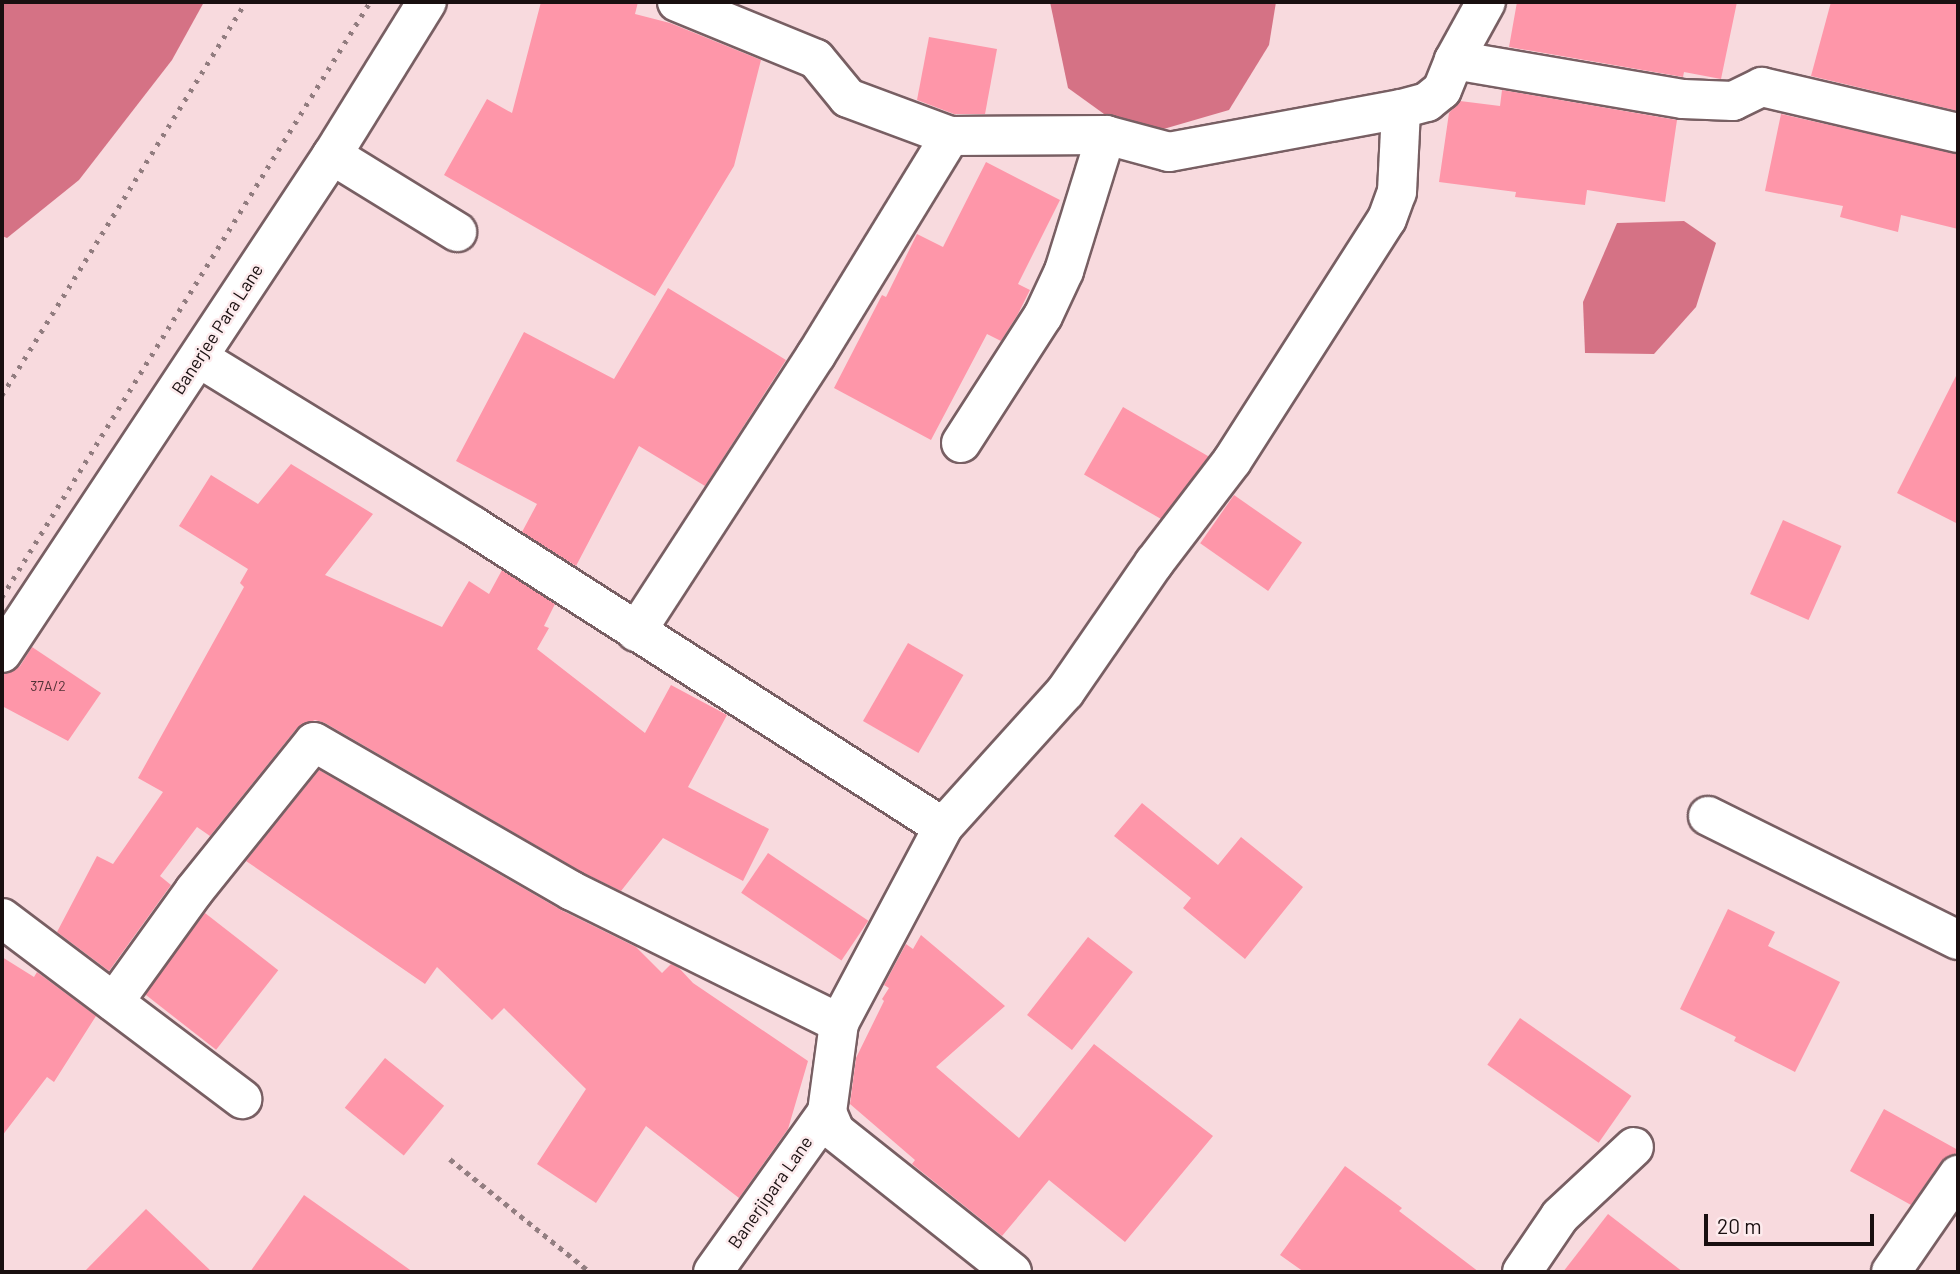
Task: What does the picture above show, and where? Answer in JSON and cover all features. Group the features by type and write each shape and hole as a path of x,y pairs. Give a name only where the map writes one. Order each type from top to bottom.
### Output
{"street":[{"name":"Banerjee Para Lane","path":"2,653 332,155 427,2"},
{"path":"677,2 816,60 848,98 950,136 1106,135 1169,152 1427,102 1442,90 1454,60 1486,2"},
{"path":"1454,60 1683,99 1733,101 1762,87 1958,133"},
{"path":"1012,1272 835,1131 827,1112 839,1023 943,827 1065,692 1154,563 1233,461 1387,219 1397,192 1401,109"},
{"path":"961,443 1049,305 1064,271 1106,135"},
{"path":"636,632 816,355 950,136"},
{"path":"332,155 457,232"},
{"path":"199,358 473,526 943,827"},
{"path":"114,1002 194,891 314,742 572,891 839,1023"},
{"path":"1708,816 1958,940"},
{"path":"2,918 242,1099"},
{"name":"Banerjipara Lane","path":"713,1272 827,1112"},
{"path":"1522,1272 1560,1216 1634,1147"},
{"path":"1891,1272 1958,1175"}],"path":[{"path":"450,1159 590,1272"}],"shaded area":[{"path":"2,2 204,2 172,60 79,180 7,238 2,236"},
{"path":"1050,2 1276,2 1269,45 1229,110 1136,137 1068,88"},
{"path":"1684,221 1716,243 1696,307 1654,354 1585,353 1583,302 1617,223"}],"building":[{"path":"541,2 638,2 635,14 670,23 761,60 734,166 655,296 444,175 487,99 512,113"},
{"path":"1517,2 1737,2 1721,79 1684,72 1683,77 1509,47"},
{"path":"1831,2 1958,2 1958,111 1811,76"},
{"path":"929,37 997,49 985,114 954,114 917,100"},
{"path":"1502,90 1677,120 1665,202 1587,190 1585,205 1515,197 1516,192 1439,182 1449,113 1460,101 1500,106"},
{"path":"1781,114 1958,154 1958,229 1901,215 1898,232 1840,217 1843,206 1765,191"},
{"path":"986,162 1060,200 1018,284 1030,290 1018,314 1001,341 987,334 931,440 834,388 882,295 886,297 917,234 943,247"},
{"path":"668,288 786,360 705,486 639,446 576,566 522,532 537,504 456,461 524,332 614,379"},
{"path":"1958,372 1958,524 1897,493"},
{"path":"1123,407 1209,456 1170,524 1084,475"},
{"path":"291,464 373,514 325,575 442,627 469,581 489,594 502,570 555,604 544,626 549,628 537,649 645,733 671,685 727,715 688,787 769,829 743,881 663,838 621,891 582,872 325,723 315,720 297,728 210,836 197,827 160,876 171,885 109,971 57,932 97,856 113,864 163,792 138,778 244,587 240,583 248,569 179,526 211,475 258,504"},
{"path":"1234,495 1302,543 1268,591 1200,543"},
{"path":"1783,520 1841,546 1809,620 1750,594"},
{"path":"908,643 963,675 918,753 863,721"},
{"path":"32,647 101,693 68,741 2,706 2,675 20,666"},
{"path":"319,770 561,910 636,947 662,973 671,964 679,968 693,983 808,1061 788,1129 739,1198 646,1126 596,1203 537,1164 586,1089 504,1008 492,1020 437,967 425,984 246,861"},
{"path":"1142,803 1218,865 1241,837 1303,887 1245,959 1183,908 1191,898 1114,836"},
{"path":"768,853 868,921 841,960 741,893"},
{"path":"1728,909 1775,932 1768,946 1840,982 1795,1072 1734,1041 1736,1037 1680,1009"},
{"path":"205,913 278,970 216,1050 143,993"},
{"path":"921,935 1005,1006 936,1067 1019,1138 1094,1044 1213,1136 1125,1242 1049,1180 1002,1236 912,1164 915,1160 850,1104 856,1058 889,988 884,985 906,944 913,949"},
{"path":"1088,937 1133,972 1072,1050 1027,1015"},
{"path":"2,957 34,977 37,972 96,1016 54,1082 47,1077 2,1136"},
{"path":"1520,1018 1631,1096 1599,1143 1487,1065"},
{"path":"385,1058 444,1106 404,1156 345,1108"},
{"path":"1884,1109 1958,1150 1958,1153 1948,1156 1940,1163 1911,1205 1850,1171"},
{"path":"1345,1166 1402,1208 1399,1211 1479,1272 1304,1272 1280,1255"},
{"path":"304,1195 413,1272 250,1272"},
{"path":"146,1209 212,1272 84,1272"},
{"path":"1608,1214 1683,1272 1563,1272"}],"railway":[{"path":"2,395 246,2"},
{"path":"2,597 370,2"}]}
